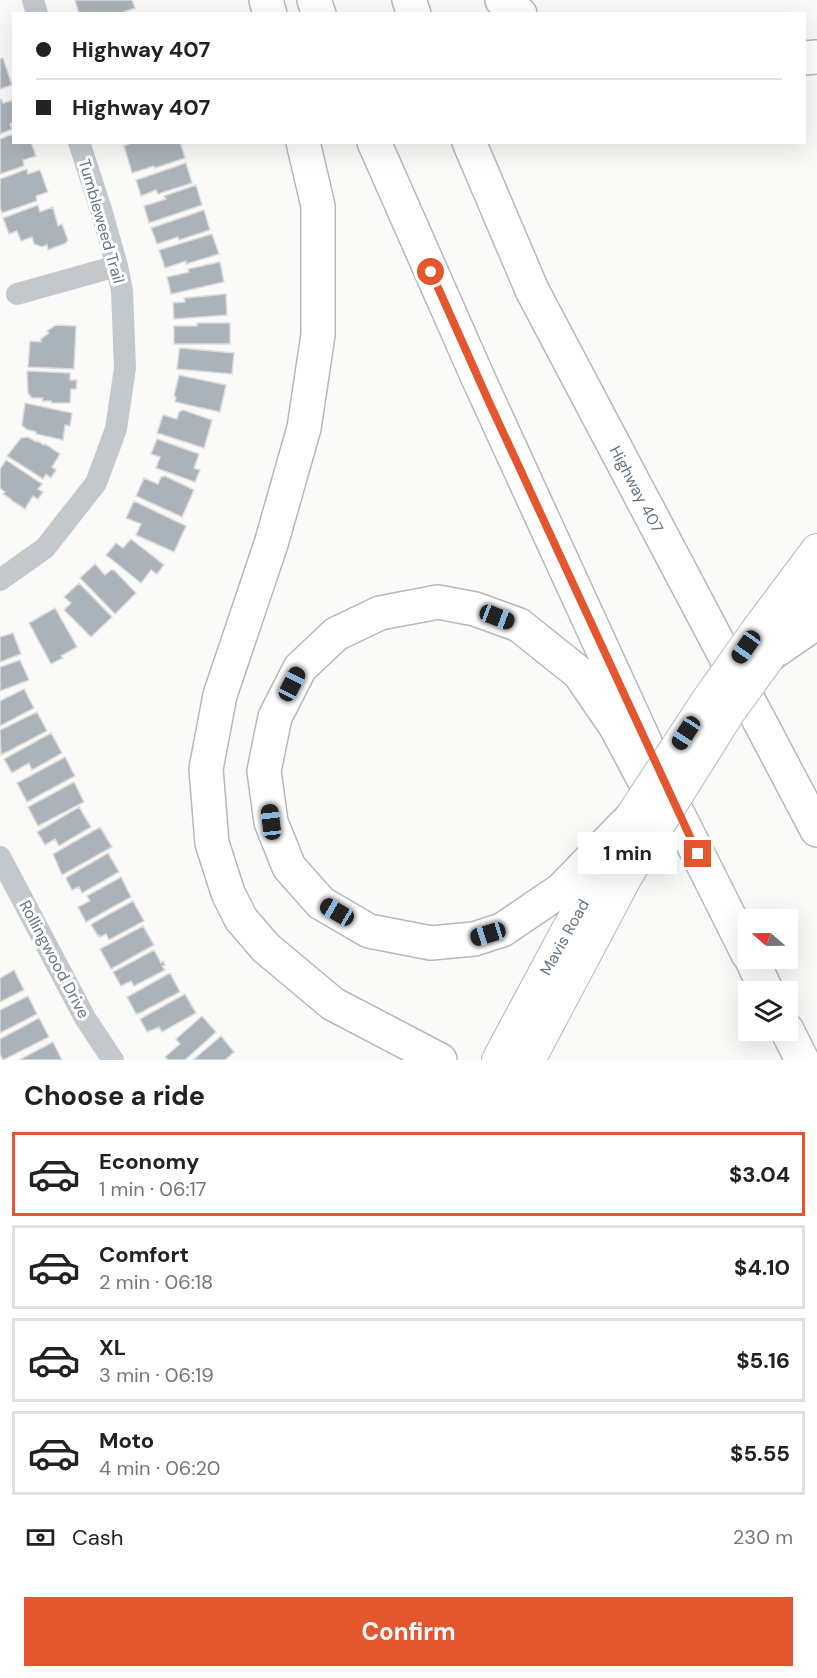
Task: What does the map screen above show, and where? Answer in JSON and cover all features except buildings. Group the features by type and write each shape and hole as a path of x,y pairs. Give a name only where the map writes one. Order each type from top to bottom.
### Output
{"highway":[{"path":"502,0 517,12"},
{"path":"303,144 318,206 318,335 304,428 271,544 220,695 206,769 212,843 232,902 241,919 266,948 333,1004 440,1060"},
{"path":"375,144 479,380 687,834 738,934"},
{"name":"Highway 407","path":"470,144 532,290 817,830"},
{"path":"629,820 561,890 502,930 474,939 431,942 369,931 321,903 289,867 271,822 264,771 275,717 300,668 336,634 380,613 438,602 475,609 519,626 579,673 616,727 659,808 687,834"},
{"path":"765,642 817,622"},
{"path":"762,723 802,765 817,790"},
{"path":"792,1041 802,1060"}],"main road":[{"name":"Mavis Road","path":"529,1060 627,875 729,712 817,550"},
{"name":"Mavis Road","path":"498,1060 629,820 709,698 817,591"}],"street":[{"name":"Tumbleweed Trail","path":"0,580 45,548 96,483 116,429 125,368 122,291 102,213 80,144"},
{"path":"17,294 117,266"},
{"name":"Rollingwood Drive","path":"0,857 85,1018 113,1060"}],"route":[{"path":"431,272 698,854"}]}
